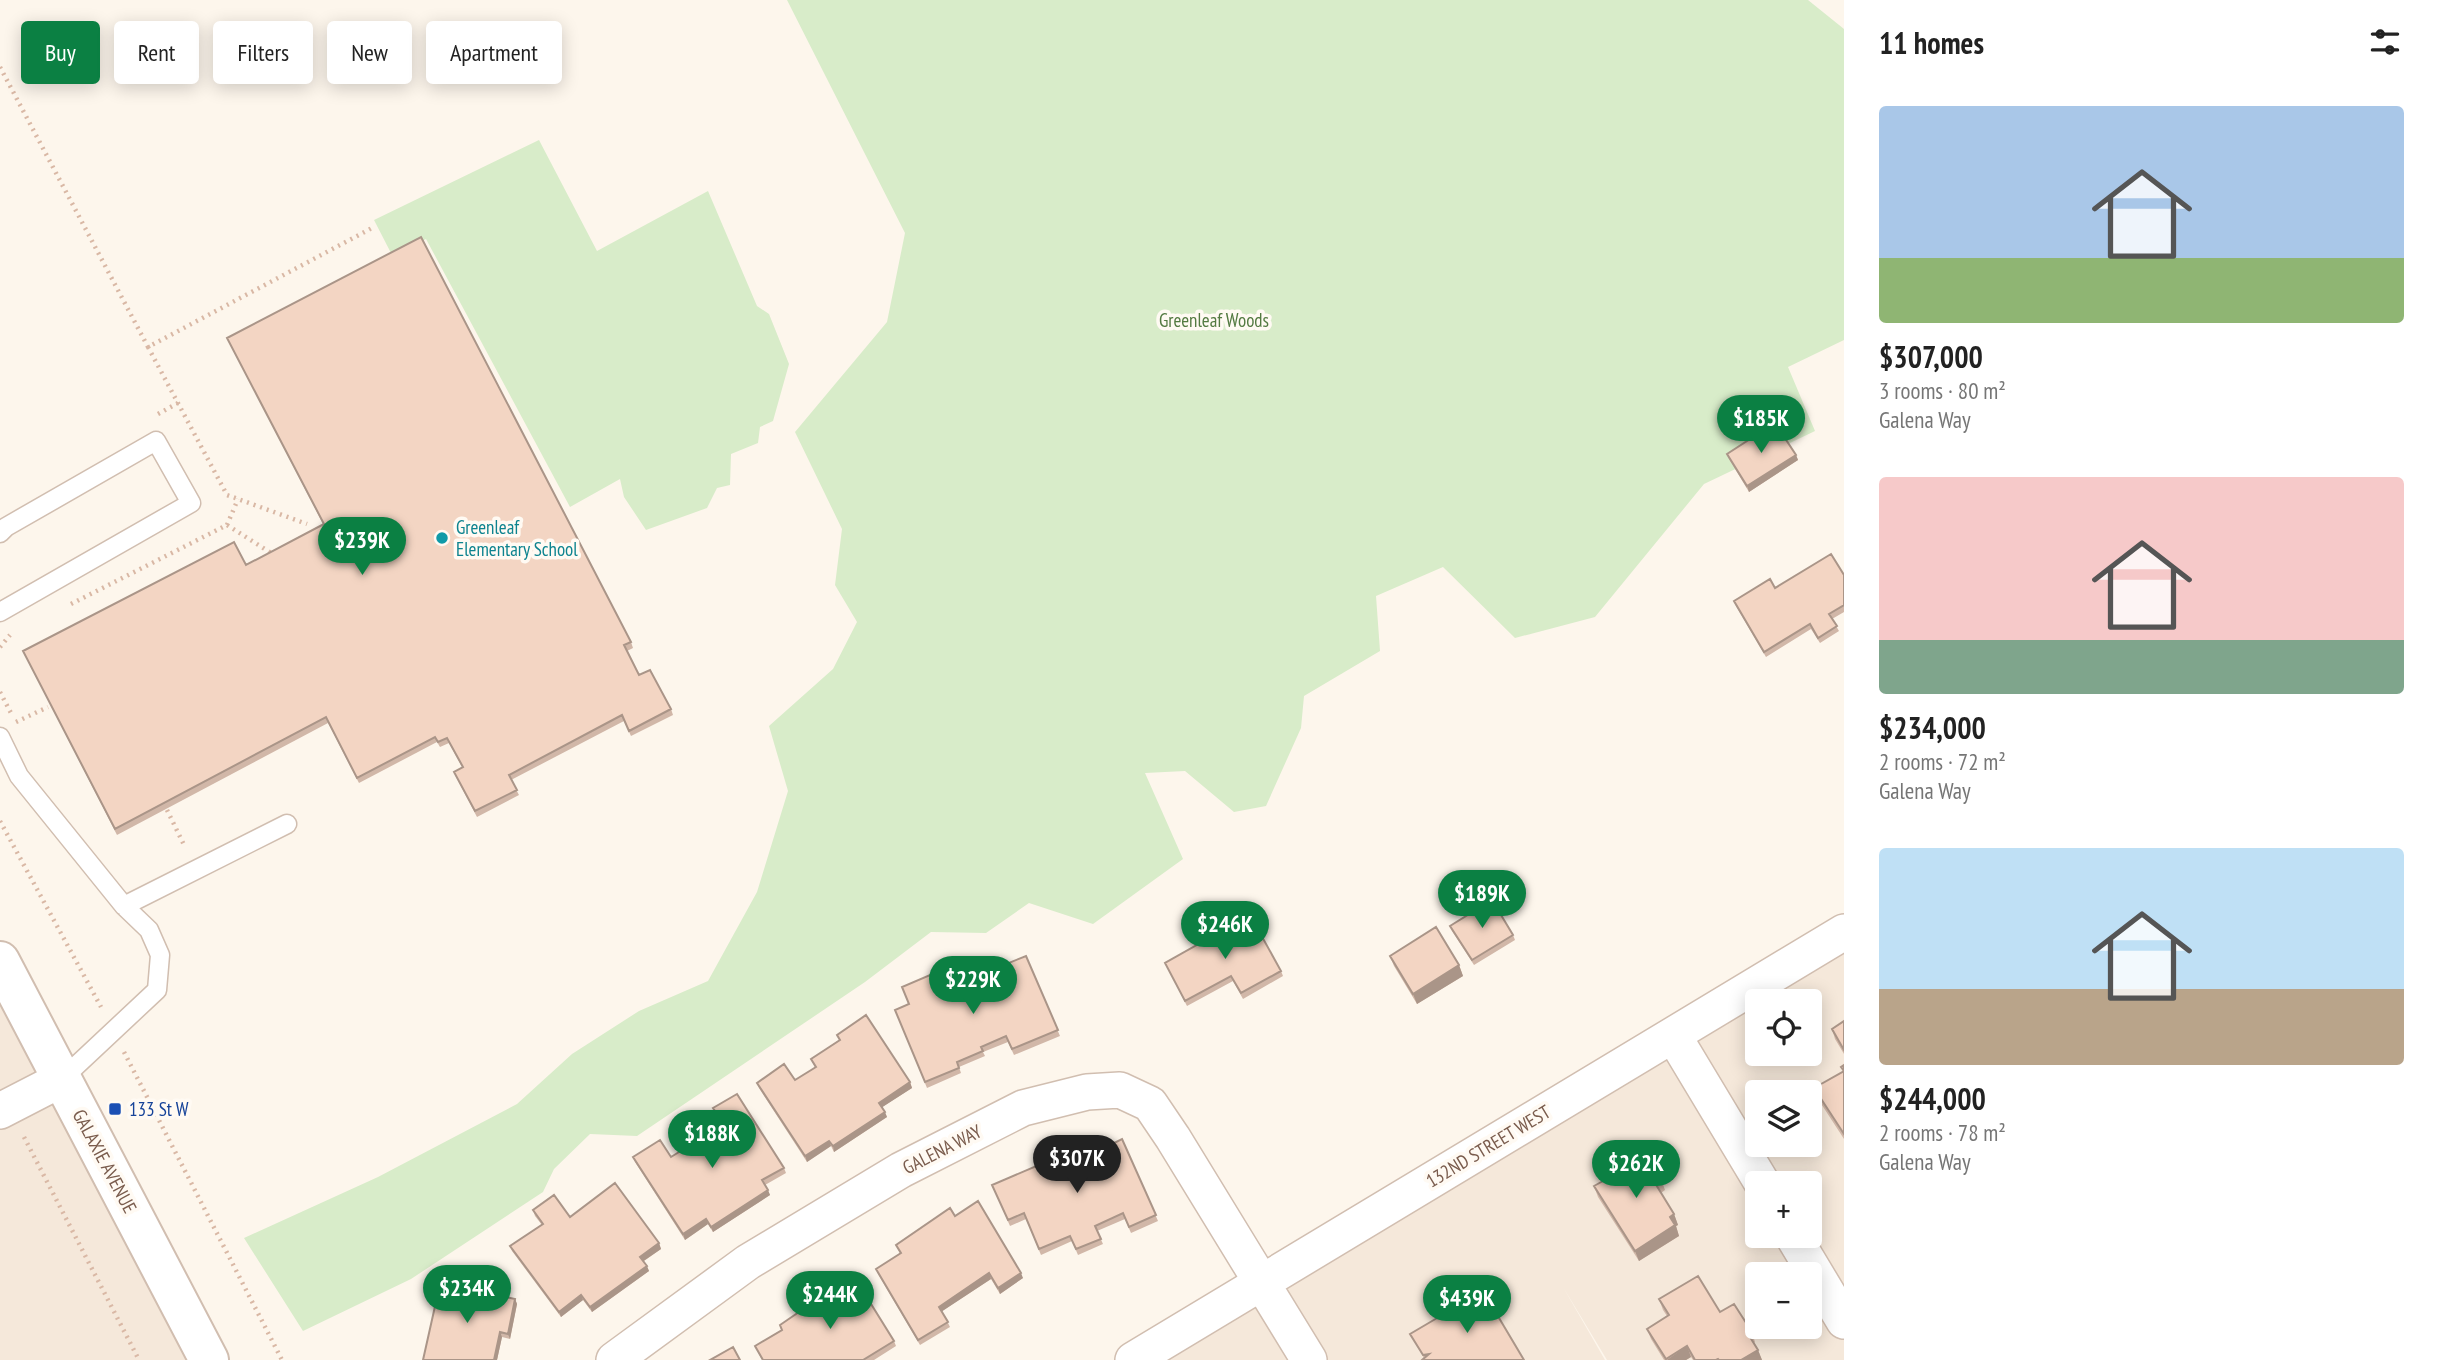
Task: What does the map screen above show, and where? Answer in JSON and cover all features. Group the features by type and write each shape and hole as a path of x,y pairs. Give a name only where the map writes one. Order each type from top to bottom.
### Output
{"street":[{"name":"132ND STREET WEST","path":"1133,1360 1844,932"},
{"name":"GALAXIE AVENUE","path":"0,961 209,1360"},
{"path":"1673,1035 1755,1171"},
{"path":"12,1123 62,1079"},
{"name":"GALENA WAY","path":"614,1360 748,1262 901,1170 1023,1108 1087,1092 1120,1090 1150,1104 1174,1138 1309,1360"},
{"path":"1800,1248 1844,1321"}],"lane":[{"path":"0,533 6,527 156,441 191,503 0,612"},
{"path":"0,737 19,776 124,906 149,930 160,955 157,990 62,1079"},
{"path":"124,906 287,824"}],"path":[{"path":"0,67 227,495 307,524"},
{"path":"148,347 372,228"},
{"path":"59,610 227,525 238,499"},
{"path":"227,525 271,553"},
{"path":"0,647 11,634"},
{"path":"0,692 16,722 48,707"},
{"path":"167,810 196,870"},
{"path":"0,821 114,1031 282,1360"},
{"path":"12,1123 139,1360"}],"shaded area":[{"path":"1844,932 1844,1360 1607,1360 1563,1287 1605,1360 1132,1360 1745,992 1745,1066 1822,1066 1822,989 1749,989"},
{"path":"0,961 209,1360 0,1360"}],"green space":[{"name":"Greenleaf Woods","path":"787,0 1808,0 1844,29 1844,340 1788,367 1815,431 1704,484 1595,617 1515,638 1443,567 1376,596 1380,651 1304,696 1301,728 1266,806 1234,812 1185,771 1145,773 1183,859 1093,924 1029,903 986,933 931,932 865,982 637,1136 590,1134 554,1169 543,1192 411,1279 303,1331 244,1238 378,1177 517,1104 572,1054 639,1011 708,981 757,892 788,791 769,726 833,669 857,622 835,585 842,529 795,432 887,322 905,233"},
{"path":"539,140 597,251 708,191 757,306 769,314 789,364 773,421 760,427 758,443 731,454 730,485 717,488 707,508 646,530 624,497 620,479 570,507 426,239 392,255 374,220"}],"building":[{"name":"Greenleaf Elementary School","path":"421,237 631,642 624,645 639,675 650,670 671,709 629,731 622,715 509,775 517,790 475,811 454,772 463,767 447,738 438,742 435,737 357,778 326,717 115,829 23,651 234,542 246,565 324,524 227,338"},
{"path":"1775,423 1796,455 1747,486 1727,454"},
{"path":"1831,554 1844,575 1844,605 1829,614 1837,626 1818,638 1810,624 1764,652 1734,601 1770,579 1775,588"},
{"path":"1492,900 1513,935 1472,960 1450,926"},
{"path":"1250,915 1281,971 1241,993 1231,976 1185,1001 1165,963"},
{"path":"1436,927 1459,965 1413,994 1390,956"},
{"path":"1026,956 1058,1030 1012,1049 1006,1036 981,1047 983,1051 957,1062 959,1068 925,1082 895,1010 909,1004 902,987 930,975 937,992"},
{"path":"866,1015 910,1082 879,1103 885,1112 833,1146 829,1141 805,1156 757,1083 784,1064 795,1080 816,1067 811,1059 840,1040 837,1035"},
{"path":"1844,1021 1844,1050 1832,1029"},
{"path":"1844,1071 1844,1134 1822,1100 1822,1083"},
{"path":"737,1094 784,1168 762,1180 768,1190 711,1227 706,1219 683,1234 633,1157 660,1140 671,1157 724,1124 713,1108"},
{"path":"1122,1139 1156,1215 1129,1227 1123,1213 1095,1226 1101,1239 1076,1249 1070,1236 1039,1249 1024,1213 1008,1220 992,1185 1041,1164 1045,1173 1065,1165 1061,1155 1094,1141 1098,1151"},
{"path":"1641,1148 1661,1179 1655,1183 1674,1214 1670,1217 1675,1225 1635,1251 1594,1186 1612,1176 1607,1169"},
{"path":"615,1183 659,1243 640,1257 647,1266 590,1307 581,1295 559,1312 510,1246 543,1224 533,1210 554,1195 570,1217"},
{"path":"978,1201 1021,1273 998,1288 989,1273 939,1307 948,1322 918,1340 876,1269 901,1253 896,1245 950,1208 955,1216"},
{"path":"1698,1276 1720,1312 1734,1304 1745,1321 1745,1339 1751,1339 1758,1350 1741,1360 1695,1360 1687,1346 1666,1359 1647,1329 1669,1315 1659,1299"},
{"path":"858,1283 894,1341 863,1360 763,1360 755,1346 782,1330 780,1325 834,1288 838,1295"},
{"path":"440,1284 515,1299 508,1334 500,1332 494,1360 423,1360"},
{"path":"1483,1291 1524,1360 1422,1360 1429,1354 1423,1355 1410,1334"},
{"path":"733,1347 740,1360 710,1360"}],"place":[{"name":"Greenleaf Elementary School","path":"442,538"},
{"name":"133 St W","path":"115,1109"}]}
